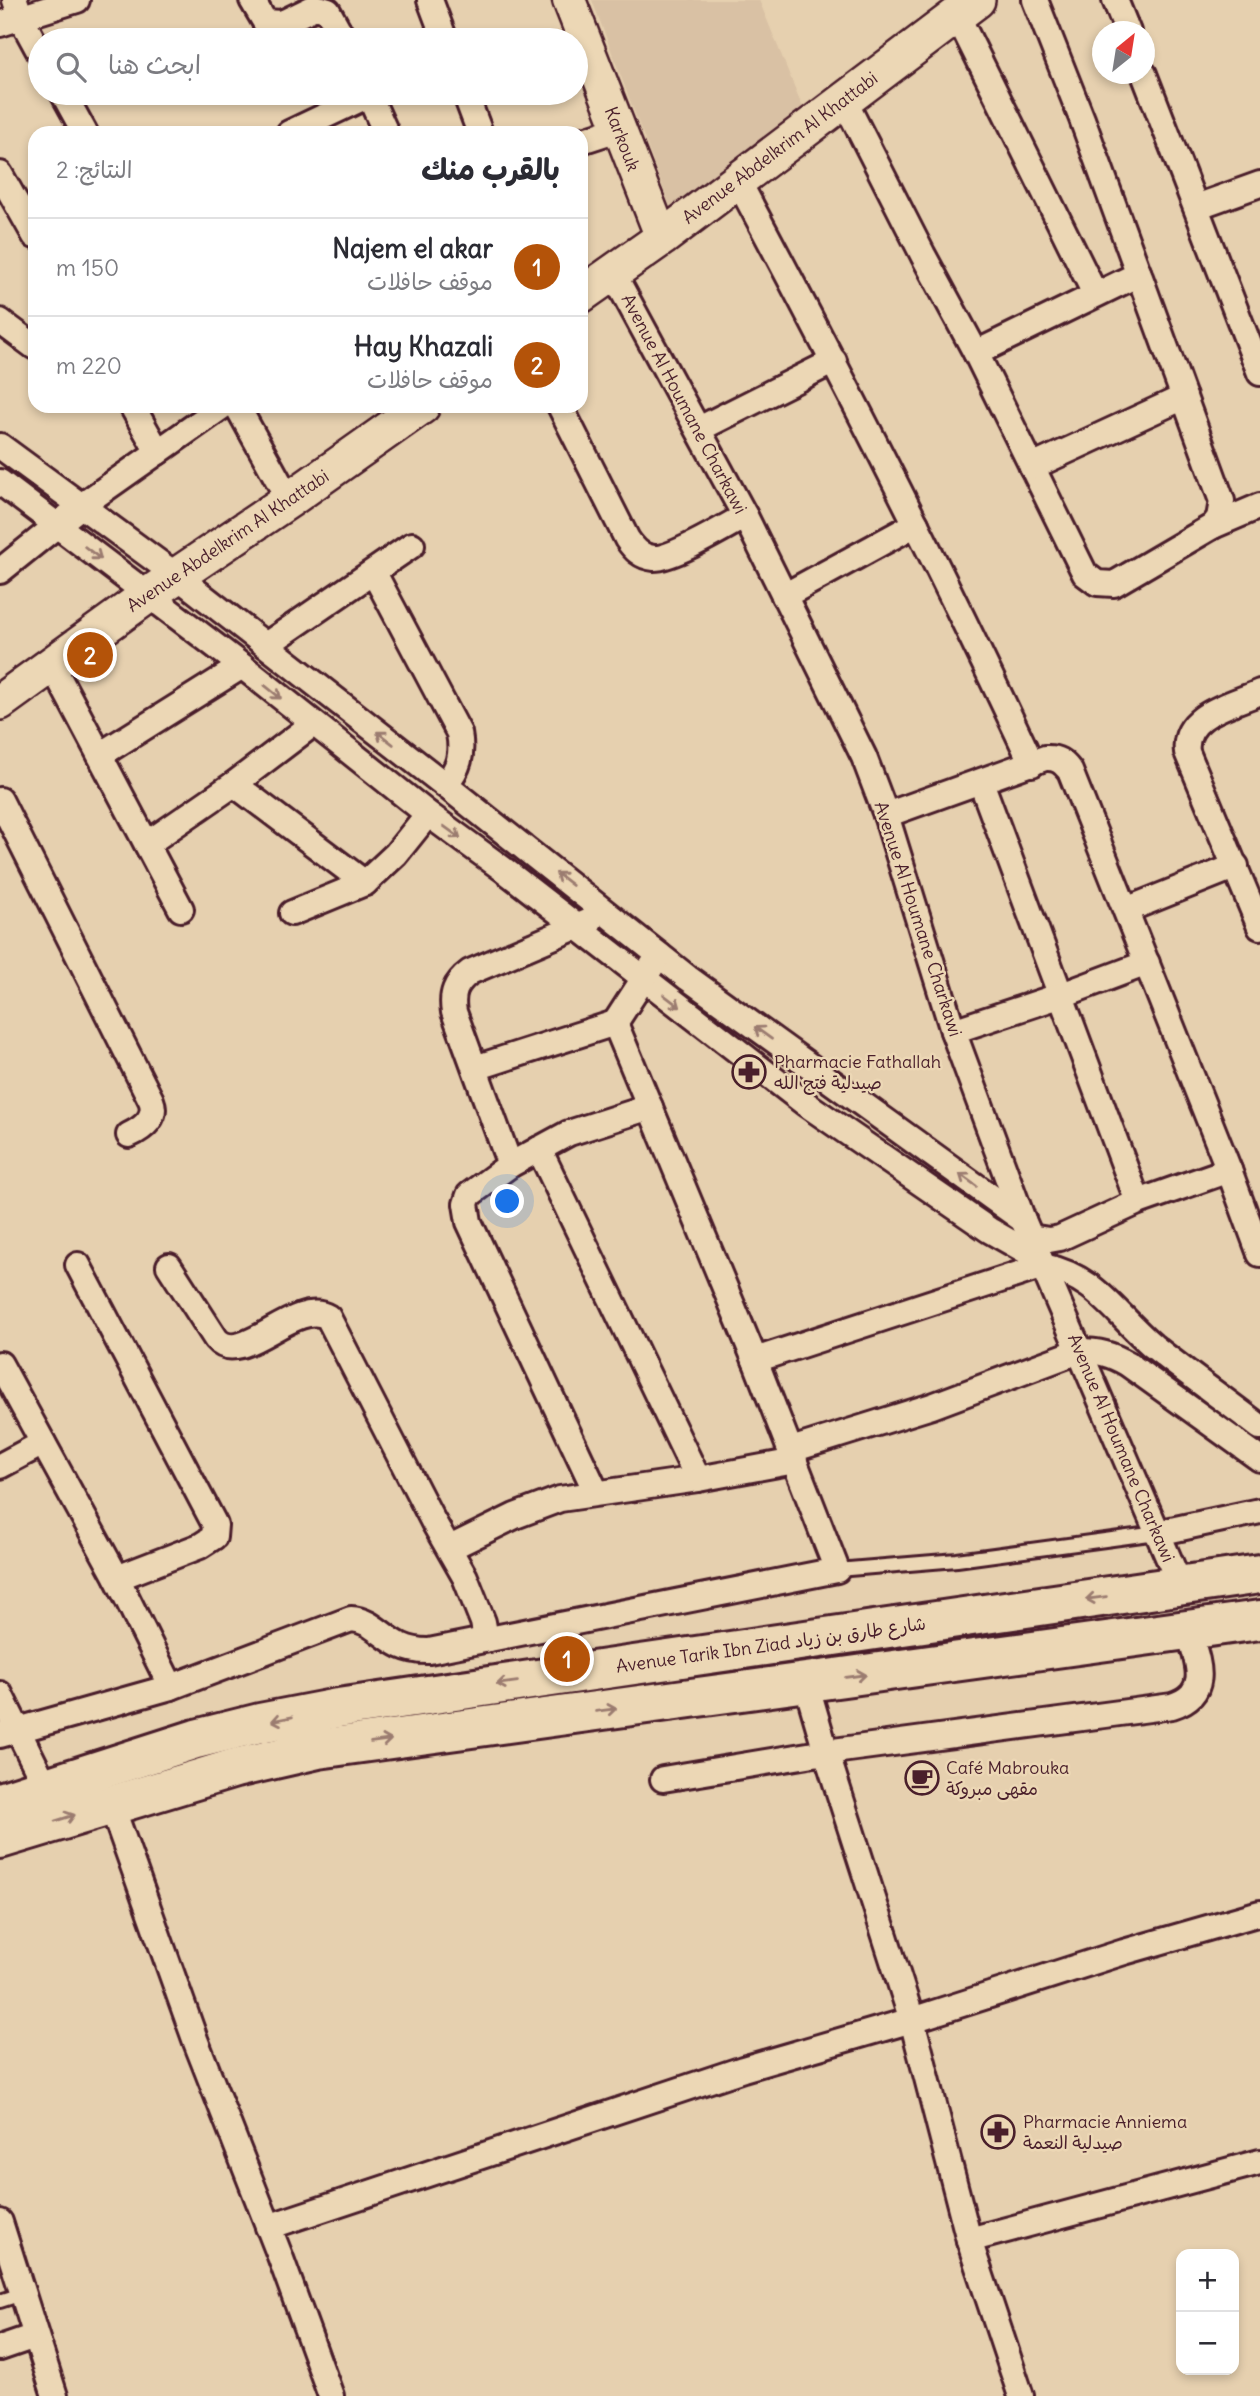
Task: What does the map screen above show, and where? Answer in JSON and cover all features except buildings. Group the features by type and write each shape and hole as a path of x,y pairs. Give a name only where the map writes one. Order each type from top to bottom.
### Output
{"main road":[{"name":"Avenue Abdelkrim Al Khattabi","path":"588,290 662,238 844,100 962,5"},
{"name":"Avenue Abdelkrim Al Khattabi","path":"0,702 148,595 412,413"},
{"name":"Avenue Tarik Ibn Ziad شارع طارق بن زياد","path":"0,1802 196,1739 338,1708 1260,1574"},
{"path":"1179,1586 1213,1596 1216,1604 1213,1620 1187,1630 1154,1618 1152,1609 1179,1586"},
{"path":"0,1839 235,1768 318,1749 1260,1620"}],"street":[{"path":"28,36 12,14 77,0"},
{"path":"252,0 265,22 282,23 315,7 328,11 337,28"},
{"path":"430,0 440,28"},
{"name":"Karkouk","path":"569,0 580,28"},
{"path":"1035,0 1082,119 1222,501 1219,518 1213,526"},
{"path":"1115,0 1124,21"},
{"path":"962,5 1095,295"},
{"name":"Karkouk","path":"588,50 662,238"},
{"path":"1148,84 1196,207 1253,336 1260,373"},
{"path":"844,100 976,353 1085,574 1097,583 1114,583 1213,526 1260,506"},
{"path":"70,105 81,126"},
{"path":"303,126 346,105"},
{"path":"374,105 383,126"},
{"path":"470,105 477,126"},
{"path":"588,139 618,129"},
{"path":"0,174 28,224"},
{"path":"737,179 834,361 971,633 1032,764"},
{"path":"1196,207 1260,184"},
{"name":"Avenue Al Houmane Charkawi","path":"613,273 746,516 864,757 886,815 953,1031 1026,1228 1179,1586"},
{"path":"976,353 1139,274"},
{"path":"0,321 28,342"},
{"path":"699,429 834,361"},
{"path":"1032,467 1184,397"},
{"path":"136,413 158,452"},
{"path":"0,571 81,506 213,413"},
{"path":"241,413 289,500"},
{"path":"564,413 627,539 639,553 651,558 666,556 746,516"},
{"path":"0,446 177,576 659,955 1026,1228 1049,1240 1060,1238 1138,1202 1229,1170"},
{"path":"0,482 242,666 428,814 578,926 806,1104 989,1230 1041,1263 1088,1284 1152,1345 1260,1427"},
{"path":"785,596 916,524"},
{"path":"266,645 412,545"},
{"path":"374,573 460,733 460,760 456,771 445,785"},
{"path":"52,665 181,909"},
{"path":"100,755 242,666"},
{"path":"1260,692 1195,722 1185,741 1186,752 1260,927"},
{"path":"147,844 234,784 313,724"},
{"path":"886,815 1053,758 1065,765 1070,771 1126,910 1260,1254"},
{"path":"981,782 1138,1202"},
{"path":"234,784 365,883"},
{"path":"0,800 151,1100 154,1108 150,1118 129,1135"},
{"path":"292,913 365,883 396,854 428,814"},
{"path":"1126,910 1236,866"},
{"path":"510,1165 454,1012 453,995 456,986 470,972 607,913"},
{"path":"475,1068 615,1023 659,955"},
{"path":"953,1031 1147,963"},
{"path":"9,1732 171,1687 351,1619 368,1625 400,1647 429,1651 837,1570 755,1360 615,1023"},
{"path":"596,1492 467,1213 466,1204 469,1195 510,1165 569,1133 650,1107"},
{"path":"540,1149 698,1479"},
{"path":"755,1360 1041,1263"},
{"path":"78,1265 208,1510 215,1528 212,1539 200,1546 117,1578"},
{"path":"169,1266 216,1339 227,1347 240,1346 305,1314 320,1313 328,1317 433,1521 450,1548 475,1603 486,1639"},
{"path":"450,1548 515,1516 560,1499 698,1479 793,1455 1079,1351 1099,1351 1128,1364 1260,1459"},
{"path":"0,1364 117,1578 171,1687"},
{"path":"0,1466 43,1443"},
{"path":"1157,1533 1260,1511"},
{"path":"663,1779 826,1752 1172,1706 1190,1697 1199,1679 1200,1669 1187,1630"},
{"path":"806,1683 912,2020 969,2240 1021,2396"},
{"path":"0,1695 9,1732 46,1787"},
{"path":"111,1804 196,2042 331,2396"},
{"path":"268,2227 743,2069 1260,1913"},
{"path":"969,2240 1260,2162"},
{"path":"0,2222 11,2298 35,2336 55,2396"},
{"path":"0,2348 35,2336"}],"lane":[{"path":"837,1570 957,1560 1157,1533"}],"shaded area":[{"path":"592,0 759,0 803,108 671,209"}],"place":[{"name":"Hay Khazali","path":"90,655"},
{"name":"Pharmacie Fathallah صيدلية فتح الله","path":"749,1072"},
{"name":"Najem el akar","path":"567,1659"},
{"name":"Café Mabrouka مقهى مبروكة","path":"922,1778"},
{"name":"Pharmacie Anniema صيدلية النعمة","path":"998,2132"}]}
